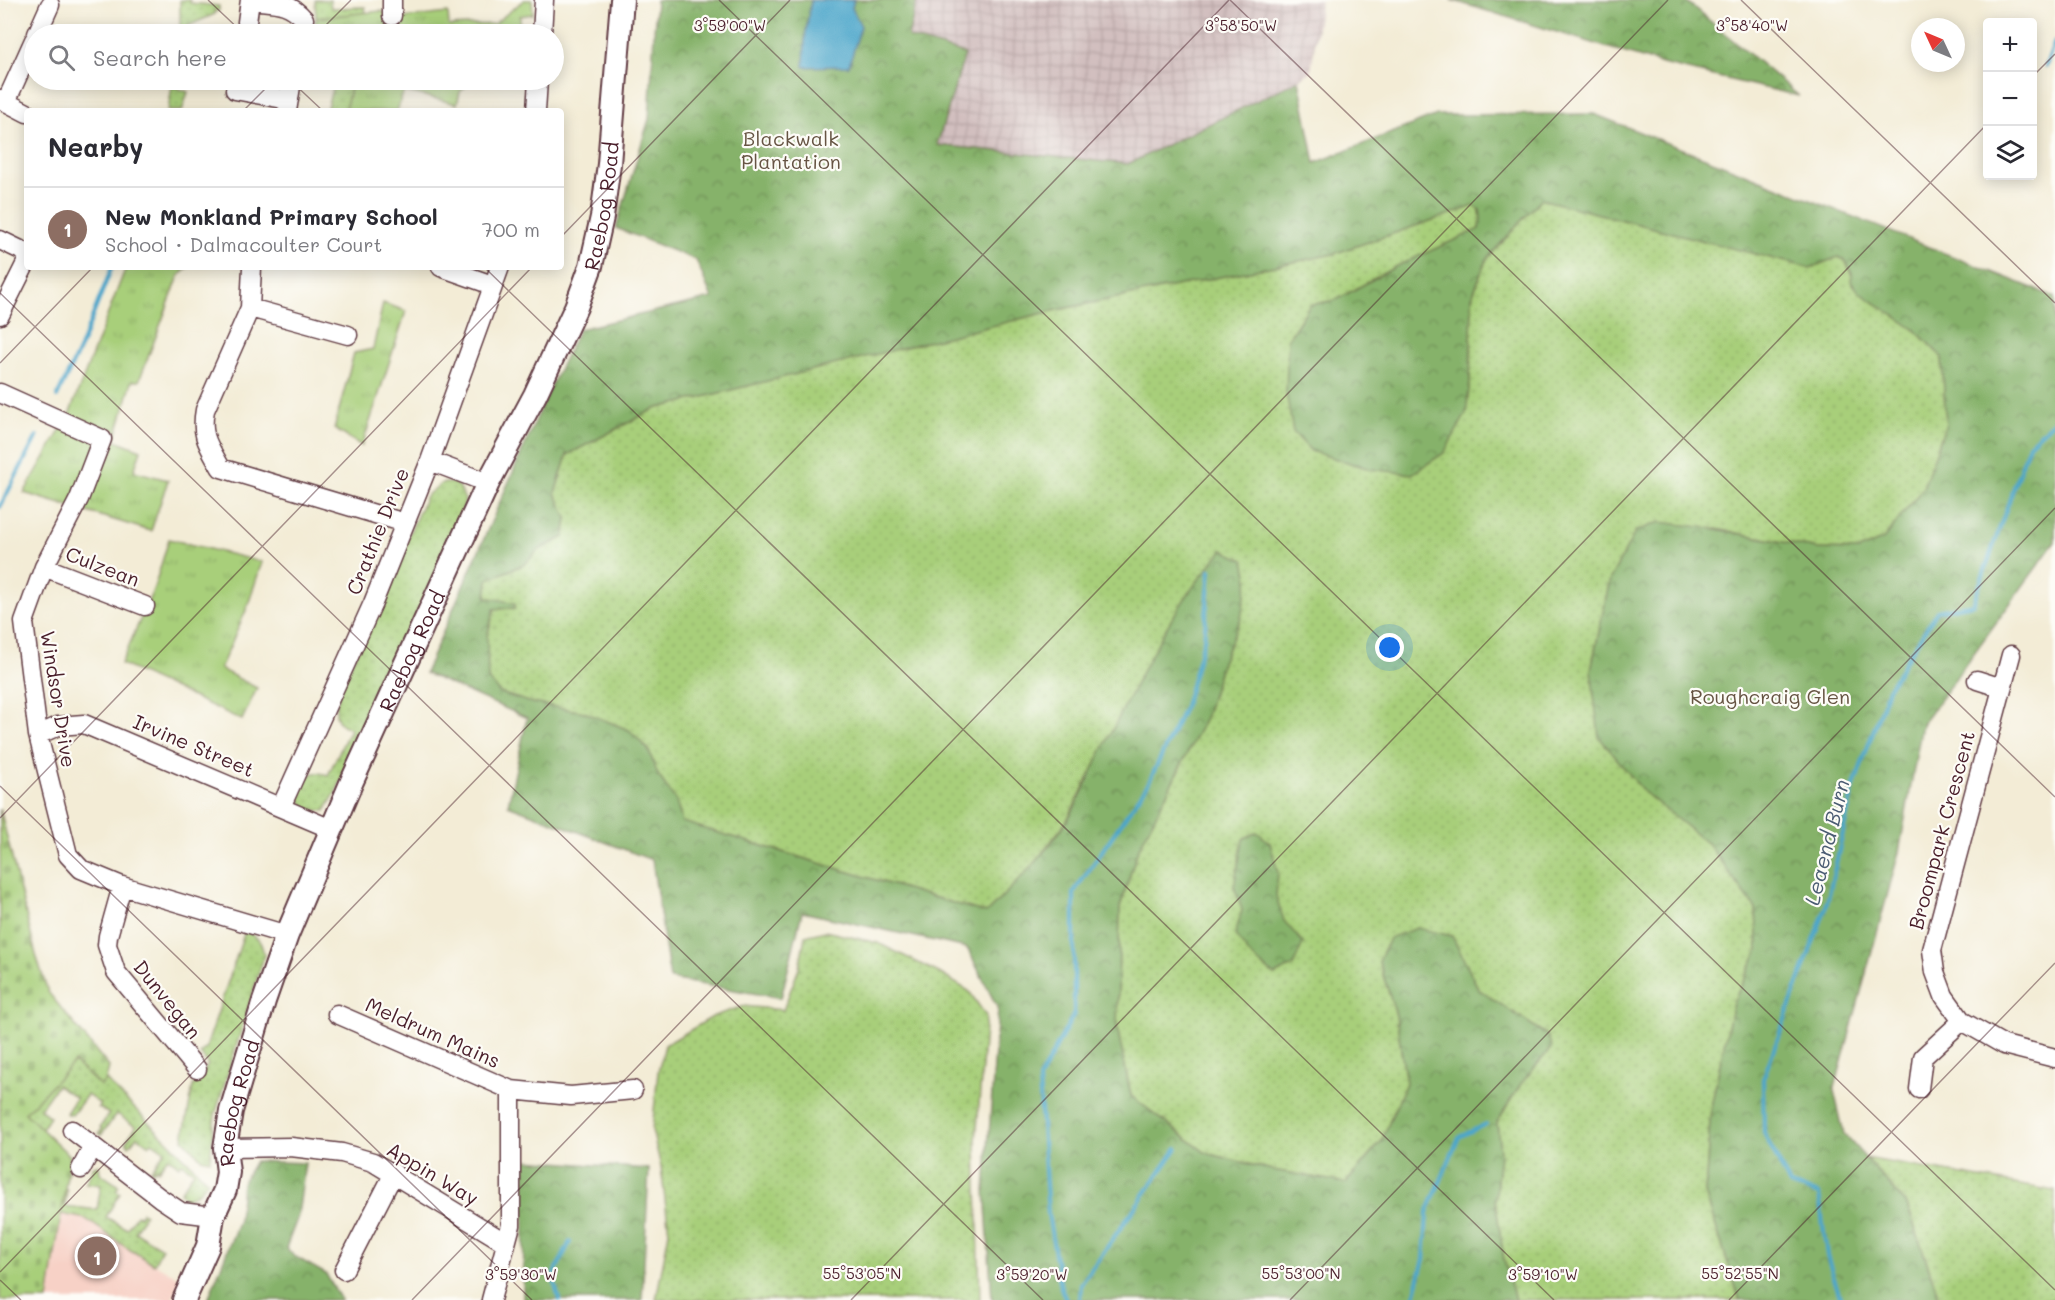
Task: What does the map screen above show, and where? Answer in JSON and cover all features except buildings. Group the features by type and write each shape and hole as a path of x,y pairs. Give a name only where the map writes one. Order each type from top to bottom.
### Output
{"main road":[{"name":"Raebog Road","path":"184,1300 208,1245 213,1216 225,1190 228,1172 225,1148 231,1111 264,1001 287,935 331,829 488,483 540,385 576,307 591,266 602,217 609,164 622,0"}],"street":[{"path":"247,22 250,0 288,4 296,8 304,19 303,24"},
{"path":"543,24 544,0"},
{"path":"41,24 50,5"},
{"path":"24,59 3,100 24,111"},
{"path":"235,90 288,105 290,90"},
{"path":"536,108 537,90"},
{"path":"0,240 24,252"},
{"path":"0,315 24,267"},
{"path":"252,270 249,308 205,410 202,425 204,438 221,468 405,523"},
{"path":"450,270 492,285"},
{"name":"Crathie Drive","path":"281,807 405,523 430,461 499,270"},
{"path":"249,308 348,335"},
{"name":"Windsor Drive","path":"0,393 102,439 79,498 44,567 24,622 38,735 68,855 81,869 122,886 287,935"},
{"path":"430,461 488,483"},
{"name":"Culzean","path":"44,567 145,606"},
{"name":"Broompark Crescent","path":"2011,655 1932,950 1935,972 1944,996 1962,1021 2004,1045 2055,1058"},
{"path":"1977,680 2002,688"},
{"name":"Irvine Street","path":"38,735 58,726 84,724 331,829"},
{"name":"Dunvegan","path":"122,886 107,945 116,972 197,1069"},
{"name":"Meldrum Mains","path":"337,1014 511,1090 571,1096 633,1090"},
{"path":"1919,1089 1923,1057 1962,1021"},
{"name":"Meldrum Mains","path":"491,1300 510,1224 511,1090"},
{"path":"72,1130 181,1212 213,1216"},
{"path":"81,1169 93,1146"},
{"name":"Appin Way","path":"225,1148 291,1147 342,1153 373,1162 506,1243"},
{"path":"344,1270 394,1173"}],"shaded area":[{"path":"917,0 1321,0 1311,71 1299,80 1128,164 936,145 965,54 908,37"},
{"path":"61,1214 86,1219 127,1248 181,1279 172,1300 48,1300"}],"green space":[{"path":"180,0 219,6 219,11 214,11 215,14 192,24 180,24"},
{"path":"315,0 330,0 331,8 365,7 366,13 316,18"},
{"path":"524,0 532,0 533,14 520,16 520,24 494,24"},
{"name":"Blackwalk Plantation","path":"656,0 917,0 908,37 965,54 937,145 1128,164 1299,80 1315,163 1437,115 1594,114 2055,297 2055,542 1922,724 1899,852 1834,1091 1844,1134 1907,1205 1940,1300 1740,1300 1705,1193 1711,1107 1733,1003 1758,950 1756,909 1708,844 1644,792 1599,737 1591,670 1610,579 1636,531 1660,522 1716,529 1818,549 1859,550 1884,539 1923,488 1946,424 1942,357 1914,329 1859,292 1851,281 1852,274 1845,260 1838,257 1810,268 1541,199 1486,260 1472,297 1470,381 1466,414 1444,453 1412,474 1370,469 1311,451 1293,432 1286,392 1288,339 1310,305 1336,300 1395,267 1479,229 1480,210 1474,206 1333,254 1052,311 654,409 567,455 555,493 567,518 564,537 537,551 525,564 488,579 486,597 515,603 515,608 494,609 487,636 488,679 500,693 532,703 584,712 629,730 648,749 658,775 676,801 682,822 986,913 1028,870 1065,824 1139,677 1169,623 1203,573 1223,550 1244,560 1248,579 1241,618 1222,662 1205,718 1137,852 1120,907 1117,1027 1131,1096 1206,1153 1272,1170 1346,1183 1381,1142 1406,1083 1396,1015 1379,962 1389,938 1417,928 1452,936 1479,990 1547,1035 1552,1047 1520,1085 1497,1122 1500,1154 1495,1199 1504,1260 1515,1300 992,1300 985,1190 998,1009 967,948 802,912 781,998 670,979 652,860 508,805 527,718 425,673 549,390 579,329 712,298 696,260 616,228 649,119"},
{"path":"1451,0 1685,0 1799,96 1662,64"},
{"path":"381,11 403,18 448,13 449,24 315,24 316,18"},
{"path":"171,90 188,92 183,108 168,108"},
{"path":"332,90 350,90 346,108 327,108"},
{"path":"350,90 462,90 457,104 404,91 398,108 346,108"},
{"path":"1541,199 1810,268 1838,257 1845,260 1859,292 1914,329 1942,357 1946,424 1923,488 1884,539 1859,550 1818,549 1716,529 1636,531 1610,579 1591,670 1644,792 1708,844 1756,909 1758,950 1733,1003 1711,1107 1705,1193 1740,1300 1515,1300 1504,1260 1495,1199 1500,1154 1497,1122 1547,1035 1479,990 1452,936 1379,962 1396,1015 1406,1083 1381,1142 1346,1183 1272,1170 1206,1153 1131,1096 1117,1027 1120,907 1137,852 1205,718 1222,662 1241,618 1138,681 1066,822 1027,873 986,913 682,822 676,801 658,775 648,749 584,712 532,703 499,693 487,678 487,636 495,608 515,608 486,597 488,579 525,564 537,551 564,537 567,518 555,493 567,455 654,409 1052,311 1333,254 1474,206 1480,210 1480,229 1395,267 1336,300 1310,305 1288,339 1470,381 1472,297 1486,260"},
{"path":"125,270 185,270 179,276 139,381 132,381 115,440 141,450 134,471 168,480 151,531 24,493 69,415"},
{"path":"383,303 406,311 362,446 334,429 354,353 373,349"},
{"path":"442,483 453,483 459,486 465,500 462,516 336,792 325,811 310,809 300,801 298,790 300,784 308,775 314,773 328,775 350,729 341,724 336,716 336,705 342,685 426,496"},
{"path":"169,539 262,562 247,608 220,669 257,688 242,720 121,664 154,588"},
{"path":"0,809 36,955 48,992 109,1067 106,1080 101,1086 74,1062 25,1113 70,1156 48,1300 0,1300"},
{"path":"1257,832 1270,843 1278,873 1276,896 1284,921 1303,943 1293,966 1274,975 1250,955 1235,935 1242,910 1234,886 1243,839"},
{"path":"245,931 259,940 264,956 215,1115 210,1160 201,1158 183,1139 193,1086 208,1065 200,1053 206,1048"},
{"path":"825,931 878,943 939,973 969,991 986,1016 976,1141 980,1300 656,1300 669,1232 661,1167 652,1130 658,1072 665,1045 714,1016 744,1006 783,1010 799,968 805,936"},
{"path":"74,1062 100,1086 106,1080 208,1181 199,1192 186,1200 180,1192 194,1172 182,1163 179,1166 168,1157 158,1170 156,1168 151,1170 165,1151 152,1142 149,1145 137,1136 129,1146 126,1141 136,1127 117,1114 101,1135 100,1127 109,1114 98,1107 100,1104 87,1095 72,1115 68,1115 66,1113 76,1098 57,1085 40,1109 50,1117 42,1129 25,1113"},
{"path":"1865,1158 2055,1191 2055,1300 1940,1300 1907,1205"},
{"path":"525,1160 649,1169 642,1300 523,1300"},
{"path":"255,1161 305,1163 298,1216 286,1248 294,1256 326,1274 341,1300 208,1300 239,1220 242,1183"},
{"path":"99,1165 100,1173 119,1186 116,1190 120,1193 106,1217 127,1229 136,1215 140,1216 142,1212 145,1214 135,1232 162,1248 154,1264 86,1219 61,1214 65,1189 67,1190 65,1206 97,1210 101,1185 86,1183 94,1166"}],"water":[{"path":"811,0 854,0 852,8 861,26 849,66 804,67 805,37"}],"waterway":[{"name":"Leaend Burn","path":"2046,66 2055,41"},
{"path":"57,397 80,348 111,270"},
{"name":"Leaend Burn","path":"1841,1300 1827,1256 1819,1194 1790,1185 1764,1133 1763,1079 1826,907 1853,789 1888,689 1937,611 1973,604 2029,444 2055,420"},
{"path":"0,507 37,436"},
{"path":"1066,1300 1061,1288 1048,1214 1039,1079 1074,1014 1074,892 1148,784 1185,706 1204,640 1210,570"},
{"path":"1413,1300 1424,1259 1427,1213 1459,1137 1486,1124"},
{"path":"1080,1300 1081,1284 1177,1148"},
{"path":"559,1300 553,1276 570,1242"}],"place":[{"name":"New Monkland Primary School","path":"97,1256"}],"park label":[{"name":"Roughcraig Glen","path":"1770,696"}]}
